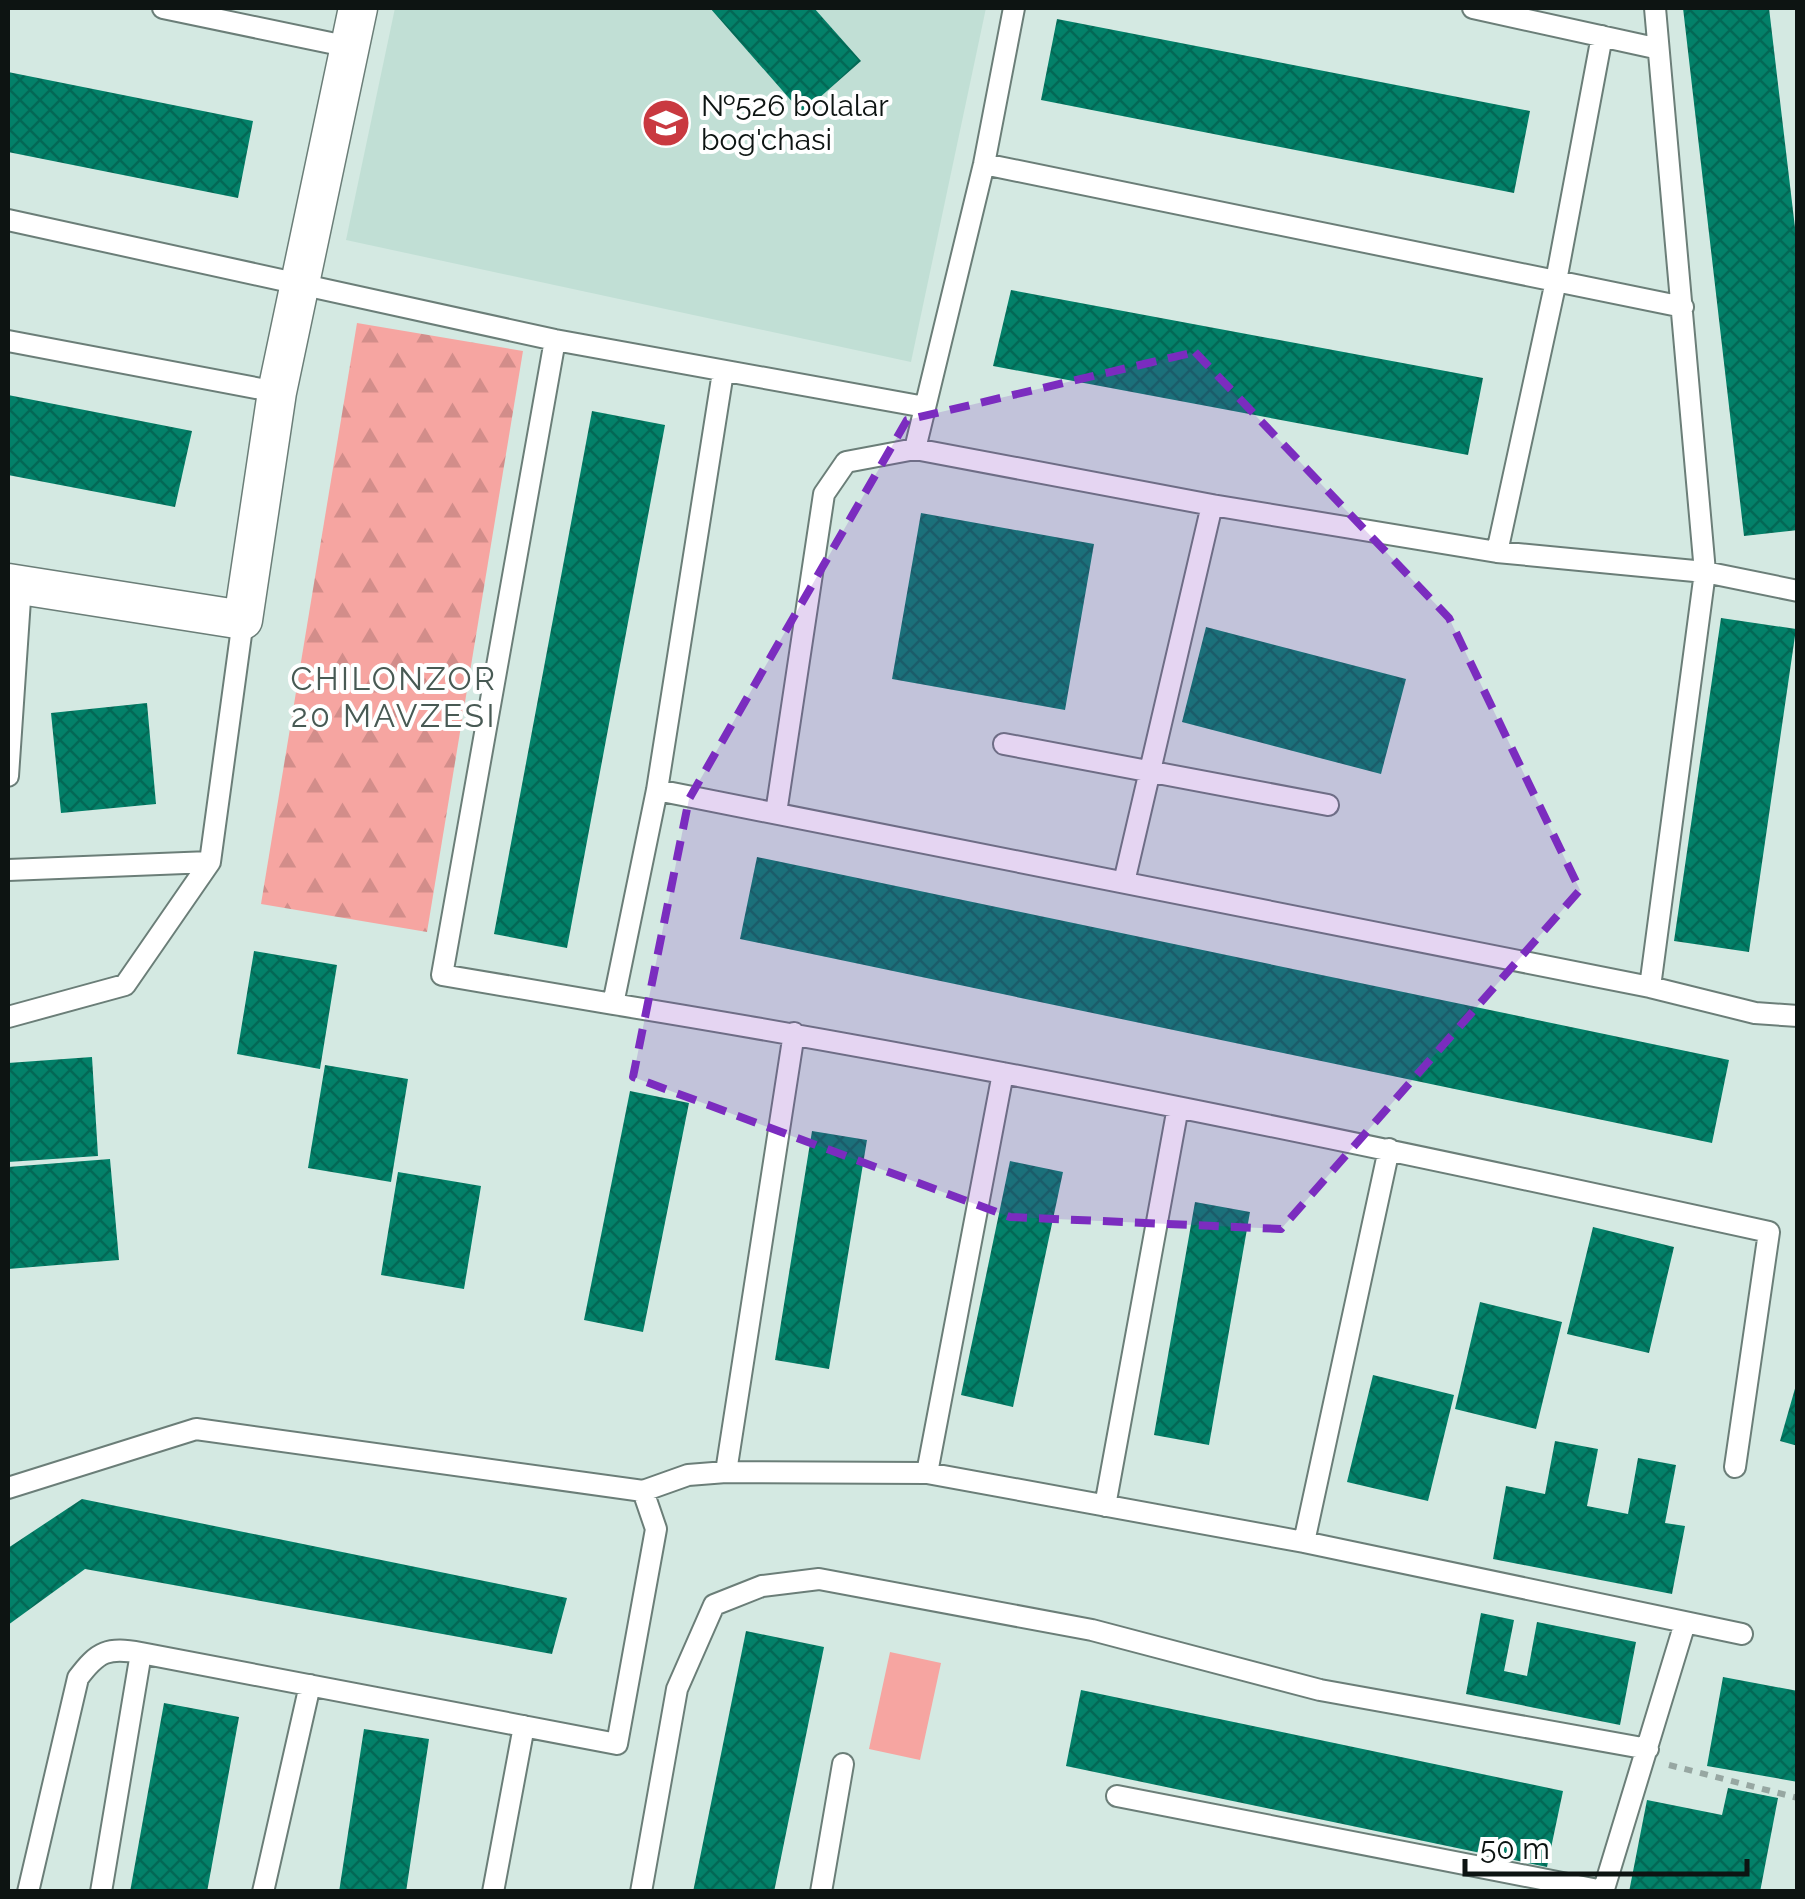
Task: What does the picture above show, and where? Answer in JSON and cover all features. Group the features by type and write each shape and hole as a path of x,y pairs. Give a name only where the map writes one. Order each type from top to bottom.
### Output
{"street":[{"path":"14,584 243,620 277,392 358,8"}],"lane":[{"path":"163,8 350,47"},
{"path":"914,449 984,164 1014,8"},
{"path":"1473,8 1656,48"},
{"path":"1650,988 1705,572 1655,8"},
{"path":"1496,552 1556,281 1602,36"},
{"path":"984,164 1683,307"},
{"path":"8,220 555,340 924,407"},
{"path":"555,340 442,975 794,1033 1003,1073 1389,1149 1768,1232 1735,1467"},
{"path":"8,341 277,392"},
{"path":"613,1004 658,790 723,372"},
{"path":"776,813 824,494 846,462 914,449 1212,505 1496,552 1705,572 1798,591"},
{"path":"1124,882 1212,505"},
{"path":"8,776 14,584"},
{"path":"8,1017 125,985 210,862 243,620"},
{"path":"1004,744 1328,806"},
{"path":"658,790 1650,988 1755,1013 1798,1016"},
{"path":"8,870 210,862"},
{"path":"726,1472 794,1033"},
{"path":"927,1474 1003,1073"},
{"path":"1106,1506 1178,1107"},
{"path":"1304,1542 1389,1149"},
{"path":"8,1488 196,1429 643,1491 688,1475 726,1472 927,1474 1304,1542 1742,1634"},
{"path":"28,1892 78,1678 96,1654 114,1648 617,1744 656,1529 643,1491"},
{"path":"641,1892 678,1689 714,1605 762,1586 818,1580 1092,1630 1320,1690 1646,1754"},
{"path":"1117,1796 1603,1891 1685,1623"},
{"path":"100,1892 141,1654"},
{"path":"263,1892 310,1685"},
{"path":"493,1892 524,1726"},
{"path":"822,1892 843,1764"}],"path":[{"path":"1646,1754 1798,1798"}],"highlighted area":[{"path":"1195,352 1449,618 1580,890 1281,1229 1010,1217 633,1077 689,799 907,420"}],"shaded area":[{"name":"№526 bolalar bog'chasi","path":"395,8 986,8 911,362 346,240"}],"green space":[{"path":"357,323 523,351 427,932 261,904"},
{"path":"890,1652 941,1663 920,1760 869,1749"}],"building":[{"path":"710,8 814,8 861,61 802,113"},
{"path":"1683,8 1769,8 1798,253 1798,530 1744,536"},
{"path":"1057,19 1530,111 1514,193 1041,100"},
{"path":"8,72 253,121 238,198 8,152"},
{"path":"1011,290 1483,378 1468,455 993,366"},
{"path":"8,395 192,431 175,507 8,475"},
{"path":"592,411 665,425 567,948 494,934"},
{"path":"921,513 1094,544 1065,710 892,679"},
{"path":"1721,618 1796,629 1749,952 1674,941"},
{"path":"1206,627 1406,679 1381,774 1182,722"},
{"path":"147,703 156,804 61,813 51,713"},
{"path":"757,857 1729,1060 1712,1143 740,939"},
{"path":"254,951 337,965 320,1069 237,1054"},
{"path":"92,1057 98,1156 8,1162 8,1063"},
{"path":"325,1065 408,1079 391,1182 308,1168"},
{"path":"630,1091 689,1103 643,1332 584,1320"},
{"path":"812,1131 867,1140 829,1369 775,1360"},
{"path":"110,1159 119,1260 8,1269 8,1167"},
{"path":"1010,1161 1063,1172 1013,1407 961,1395"},
{"path":"398,1172 481,1186 464,1289 381,1275"},
{"path":"1195,1202 1250,1212 1209,1445 1154,1435"},
{"path":"1593,1227 1674,1247 1649,1353 1567,1334"},
{"path":"1480,1302 1562,1322 1536,1429 1455,1409"},
{"path":"1373,1375 1454,1395 1428,1501 1347,1482"},
{"path":"1798,1378 1798,1446 1780,1441"},
{"path":"1555,1441 1598,1449 1587,1506 1628,1514 1638,1458 1676,1465 1665,1523 1685,1526 1672,1594 1493,1559 1506,1486 1545,1494"},
{"path":"82,1499 567,1598 552,1654 85,1569 8,1625 8,1548"},
{"path":"1481,1613 1514,1620 1504,1671 1527,1676 1537,1622 1636,1642 1620,1725 1466,1694"},
{"path":"746,1631 824,1647 774,1892 693,1892"},
{"path":"1723,1677 1798,1691 1798,1782 1707,1766"},
{"path":"1081,1690 1563,1791 1547,1867 1066,1766"},
{"path":"164,1703 239,1717 207,1892 130,1892"},
{"path":"364,1729 429,1739 406,1892 339,1892"},
{"path":"1728,1788 1778,1798 1760,1892 1629,1892 1647,1800 1722,1815"}],"place":[{"name":"№526 bolalar bog'chasi","path":"666,123"}],"district":[{"name":"CHILONZOR 20 MAVZESI","path":"394,698"}]}
